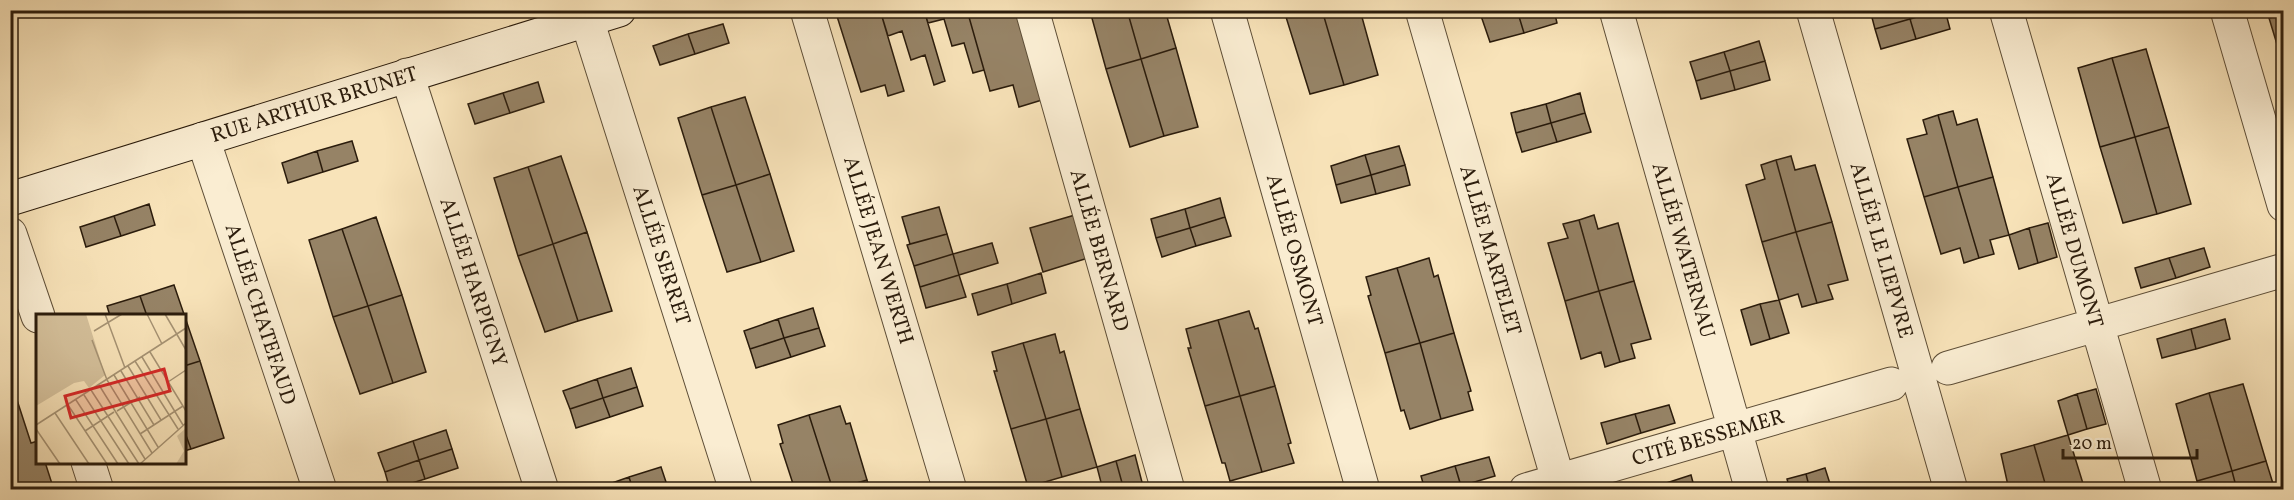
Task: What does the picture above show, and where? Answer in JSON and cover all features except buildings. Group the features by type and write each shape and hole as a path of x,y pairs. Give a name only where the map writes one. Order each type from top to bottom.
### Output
{"street":[{"name":"RUE ARTHUR BRUNET","path":"10,199 619,10"},
{"name":"ALLÉE JEAN WERTH","path":"807,10 950,489"},
{"name":"ALLÉE BERNARD","path":"1032,10 1168,489"},
{"name":"ALLÉE OSMONT","path":"1227,10 1362,489"},
{"name":"ALLÉE MARTELET","path":"1422,10 1560,485"},
{"name":"ALLÉE WATERNAU","path":"1616,10 1752,489"},
{"name":"ALLÉE LE LIEPVRE","path":"1813,10 1951,489"},
{"name":"ALLÉE DUMONT","path":"2006,10 2145,489"},
{"path":"2227,10 2283,205"},
{"name":"ALLÉE SERRET","path":"587,21 736,489"},
{"name":"ALLÉE HARPIGNY","path":"407,75 542,489"},
{"name":"ALLÉE CHATEFAUD","path":"203,139 320,489"},
{"path":"10,234 38,314"},
{"path":"1948,368 2283,270"},
{"name":"CITÉ BESSEMER","path":"1526,489 1560,485 1735,429 1891,384"},
{"path":"89,464 97,489"}]}
